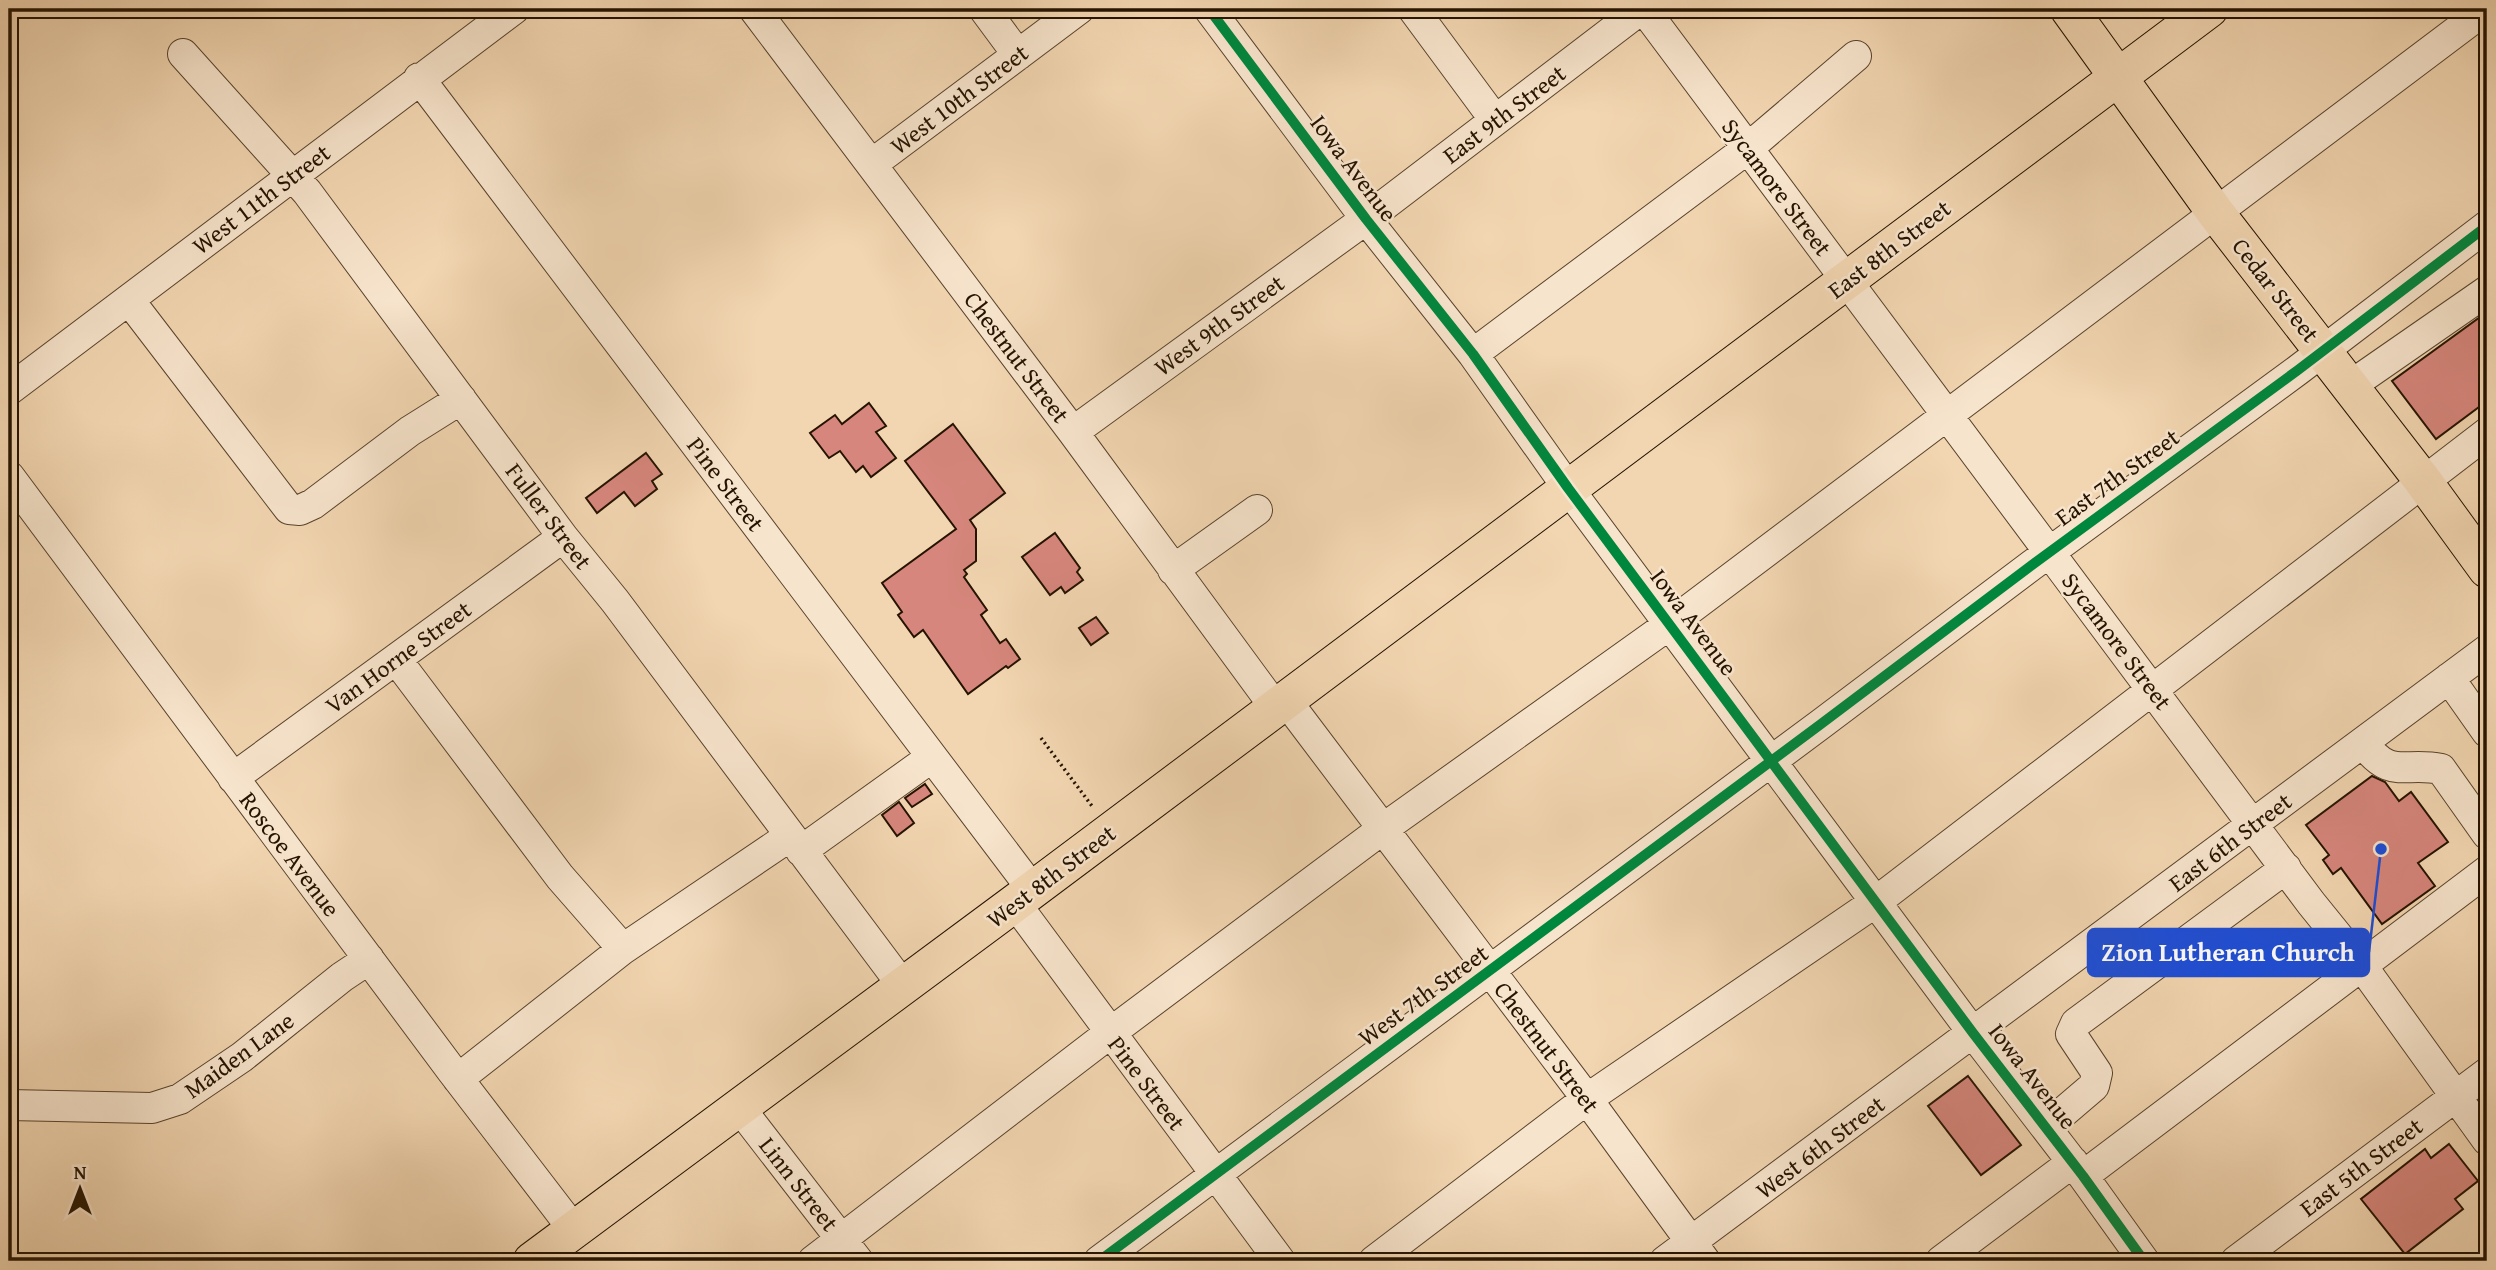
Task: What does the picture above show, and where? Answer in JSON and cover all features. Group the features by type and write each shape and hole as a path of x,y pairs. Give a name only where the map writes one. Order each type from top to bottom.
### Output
{"main road":[{"name":"Cedar Street","path":"2069,9 2215,212 2423,481 2487,569"},
{"name":"East 8th Street","path":"1569,488 2208,9"},
{"name":"West 8th Street","path":"532,1261 1569,488"}],"street":[{"name":"West 11th Street","path":"9,390 419,78 514,9"},
{"name":"Chestnut Street","path":"754,9 1073,432 1173,570 1384,828 1698,1252"},
{"path":"984,9 1018,55"},
{"name":"West 10th Street","path":"872,164 1080,9"},
{"name":"Iowa Avenue","path":"1209,9 1366,219 1473,354 1569,488 2144,1261"},
{"path":"1413,9 1495,120"},
{"name":"East 9th Street","path":"1366,219 1642,9"},
{"name":"Sycamore Street","path":"1642,9 1848,280 1945,415 2154,690 2311,903 2362,966 2487,1140"},
{"path":"813,1261 850,1250 1110,1033 1384,828 1670,624 2486,9"},
{"name":"Fuller Street","path":"183,54 292,176 346,244 563,537 623,612 903,986"},
{"path":"1473,354 1747,149 1856,56"},
{"name":"Pine Street","path":"419,78 932,757 1110,1033 1280,1261"},
{"name":"West 9th Street","path":"1073,432 1366,219"},
{"name":"East 7th Street","path":"1771,760 2323,351 2487,226"},
{"path":"2350,386 2487,291"},
{"path":"129,300 289,509 300,510 313,504 410,431 461,399"},
{"path":"1374,1261 1587,1099 1877,901 2487,433"},
{"name":"Roscoe Avenue","path":"9,476 458,1079 574,1230"},
{"path":"1173,570 1257,510"},
{"name":"Van Horne Street","path":"233,778 563,537"},
{"name":"East 6th Street","path":"1973,1033 2487,650"},
{"path":"396,659 560,877 623,949"},
{"path":"2449,678 2487,732"},
{"path":"2363,743 2376,760 2387,765 2408,769 2428,766 2441,769 2487,834"},
{"path":"458,1079 623,949 932,757"},
{"name":"West 7th Street","path":"1099,1261 1771,760"},
{"path":"2046,1127 2094,1086 2096,1073 2071,1034 2076,1023 2286,868"},
{"path":"1941,1261 2078,1169 2362,966 2487,871"},
{"name":"Maiden Lane","path":"9,1105 152,1108 169,1104 242,1057 342,977 369,959"},
{"name":"West 6th Street","path":"1665,1261 1698,1252 1973,1033"},
{"name":"East 5th Street","path":"2236,1261 2487,1073"},
{"name":"Linn Street","path":"739,1107 850,1250"}],"path":[{"path":"1041,738 1091,806"}],"building":[{"path":"2487,312 2487,401 2436,439 2392,381"},
{"path":"869,403 886,426 876,432 896,458 871,477 863,466 856,472 840,451 829,458 810,433 835,415 842,424"},
{"path":"953,424 1005,493 970,520 976,529 976,561 964,570 967,574 964,577 987,610 981,615 1000,643 1006,639 1020,659 968,694 923,630 914,637 898,615 902,612 882,583 956,529 905,461"},
{"path":"646,453 662,474 652,481 657,489 635,506 624,492 597,513 586,498"},
{"path":"1055,533 1080,568 1077,572 1083,580 1065,593 1061,587 1050,595 1022,557"},
{"path":"1096,617 1108,633 1091,645 1079,628"},
{"path":"2372,776 2385,782 2399,801 2411,792 2448,842 2418,863 2435,886 2382,924 2341,868 2333,874 2323,860 2329,855 2306,825"},
{"path":"925,784 932,794 912,807 905,798"},
{"path":"899,802 914,823 897,836 882,815"},
{"path":"1968,1076 2021,1145 1981,1175 1928,1106"},
{"path":"2449,1144 2478,1181 2455,1199 2463,1209 2405,1254 2361,1199 2425,1149 2431,1158"}],"cycle path":[{"path":"1209,9 1366,219 1473,354 1568,488 2144,1261"},
{"path":"1099,1261 2032,565 2298,370 2487,226"}],"place":[{"name":"Zion Lutheran Church","path":"2381,849"}]}
